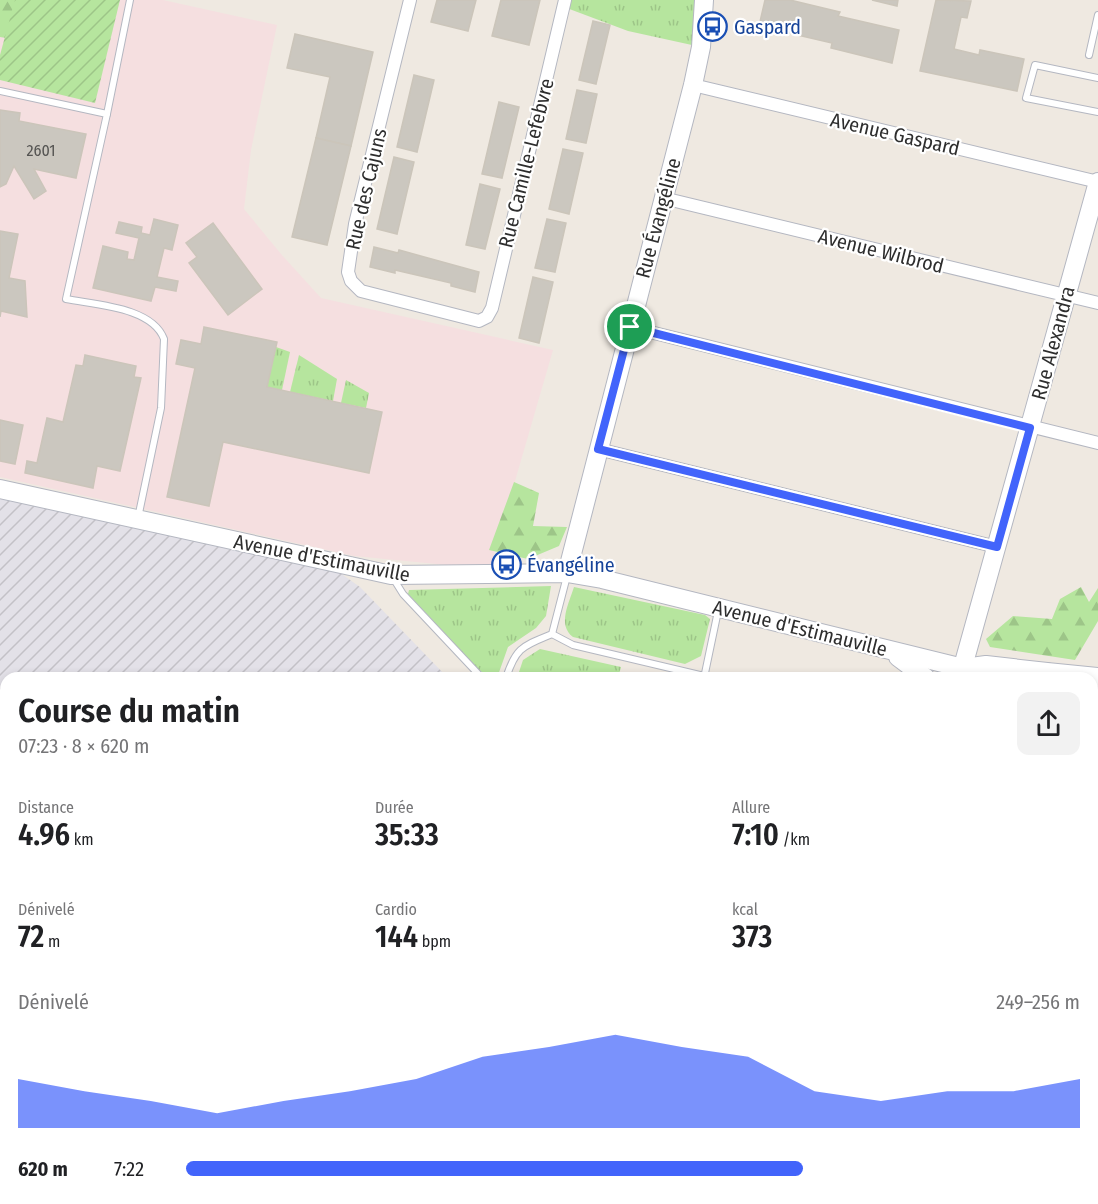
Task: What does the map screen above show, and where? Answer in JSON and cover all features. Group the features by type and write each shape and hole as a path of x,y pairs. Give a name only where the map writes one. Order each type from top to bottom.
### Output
{"main road":[{"name":"Rue Évangéline","path":"567,573 693,85 701,47 704,0"},
{"name":"Rue Alexandra","path":"961,672 1098,182"},
{"name":"Avenue d'Estimauville","path":"0,489 391,575 405,577 567,573 887,649 958,672"},
{"path":"887,649 920,672"},
{"name":"Avenue d'Estimauville","path":"964,672 986,665 1047,672"}],"street":[{"name":"Rue des Cajuns","path":"410,0 355,224 348,272 351,281 361,291 479,321"},
{"name":"Rue Camille-Lefebvre","path":"479,321 487,317 492,308 565,0"},
{"name":"Avenue Gaspard","path":"693,85 1098,182"},
{"name":"Avenue Wilbrod","path":"663,198 1098,303"},
{"path":"630,327 1030,428 1098,443"},
{"path":"598,449 997,547"}],"lane":[{"path":"130,0 66,299 140,315 162,332 164,339 160,408 138,520"},
{"path":"1089,55 1098,15"},
{"path":"1098,78 1035,65 1026,98 1098,112"},
{"path":"0,91 107,114"},
{"path":"552,634 567,573"},
{"path":"391,575 403,594 476,672"},
{"path":"705,672 718,608"},
{"path":"552,634 573,645 684,672"},
{"path":"508,672 512,660 522,647 552,634"}],"shaded area":[{"path":"0,0 163,0 277,25 251,150 244,209 281,254 321,298 553,350 491,564 447,565 354,556 0,477"},
{"path":"0,489 326,563 360,587 442,672 0,672"}],"green space":[{"path":"0,0 34,0 18,40 0,37"},
{"path":"15,0 120,0 95,103 0,80 0,55"},
{"path":"565,0 704,0 701,47 628,31 564,7"},
{"path":"276,347 290,352 282,390 267,387"},
{"path":"299,355 337,379 333,401 290,392"},
{"path":"346,380 369,393 366,408 341,403"},
{"path":"514,482 539,493 533,526 567,527 559,546 528,559 489,550"},
{"path":"551,586 546,616 536,628 508,647 499,672 479,670 408,594 409,590"},
{"path":"574,587 705,615 710,619 701,656 685,664 573,637 568,632 565,620"},
{"path":"1081,587 1089,602 1098,588 1098,621 1075,660 990,647 986,639 1013,616 1052,619 1060,599"},
{"path":"540,649 621,667 620,672 519,672 523,660"}],"building":[{"path":"437,0 476,0 468,31 431,22"},
{"path":"501,0 540,0 529,45 492,36"},
{"path":"765,0 790,0 840,12 838,16 899,30 892,63 831,48 832,43 759,26"},
{"path":"872,0 898,0 897,6"},
{"path":"936,0 971,1 967,18 961,17 954,49 979,55 980,50 1024,59 1017,91 920,71"},
{"path":"593,21 610,25 596,84 579,80"},
{"path":"295,34 373,52 351,146 316,138 330,77 287,68"},
{"path":"414,75 434,80 417,152 397,147"},
{"path":"577,90 597,94 586,143 566,139"},
{"path":"499,102 519,107 502,178 482,174"},
{"path":"0,110 20,113 19,121 86,134 76,178 34,169 46,191 34,199 14,166 6,184 0,187"},
{"path":"316,138 351,146 327,245 292,237"},
{"path":"563,149 583,153 569,214 549,209"},
{"path":"394,157 414,162 397,234 377,229"},
{"path":"480,184 500,189 485,249 466,245"},
{"path":"154,219 178,225 172,250 164,248 157,277 178,281 176,291 155,287 151,301 93,288 103,246 128,252 127,259 134,260 139,238 116,233 119,222 142,227 141,233 150,235"},
{"path":"547,219 566,223 555,272 535,268"},
{"path":"213,223 262,289 228,315 189,263 197,257 186,243"},
{"path":"0,231 18,234 9,278 25,281 27,317 1,311 0,317"},
{"path":"374,247 398,253 399,250 479,272 475,292 451,286 451,283 395,270 395,273 370,267"},
{"path":"533,277 553,282 539,343 519,338"},
{"path":"204,327 277,342 267,387 382,412 369,473 223,442 209,506 167,497 195,368 176,364 181,340 201,344"},
{"path":"85,355 136,366 134,377 141,378 120,471 97,466 93,488 25,473 27,461 37,463 47,418 63,422 76,365 83,366"},
{"path":"0,420 23,425 15,464 0,461"}],"place":[{"name":"Gaspard","path":"713,27"},
{"name":"Évangéline","path":"506,565"}],"route":[{"path":"630,327 1030,428 997,547 598,449 630,327"}]}
